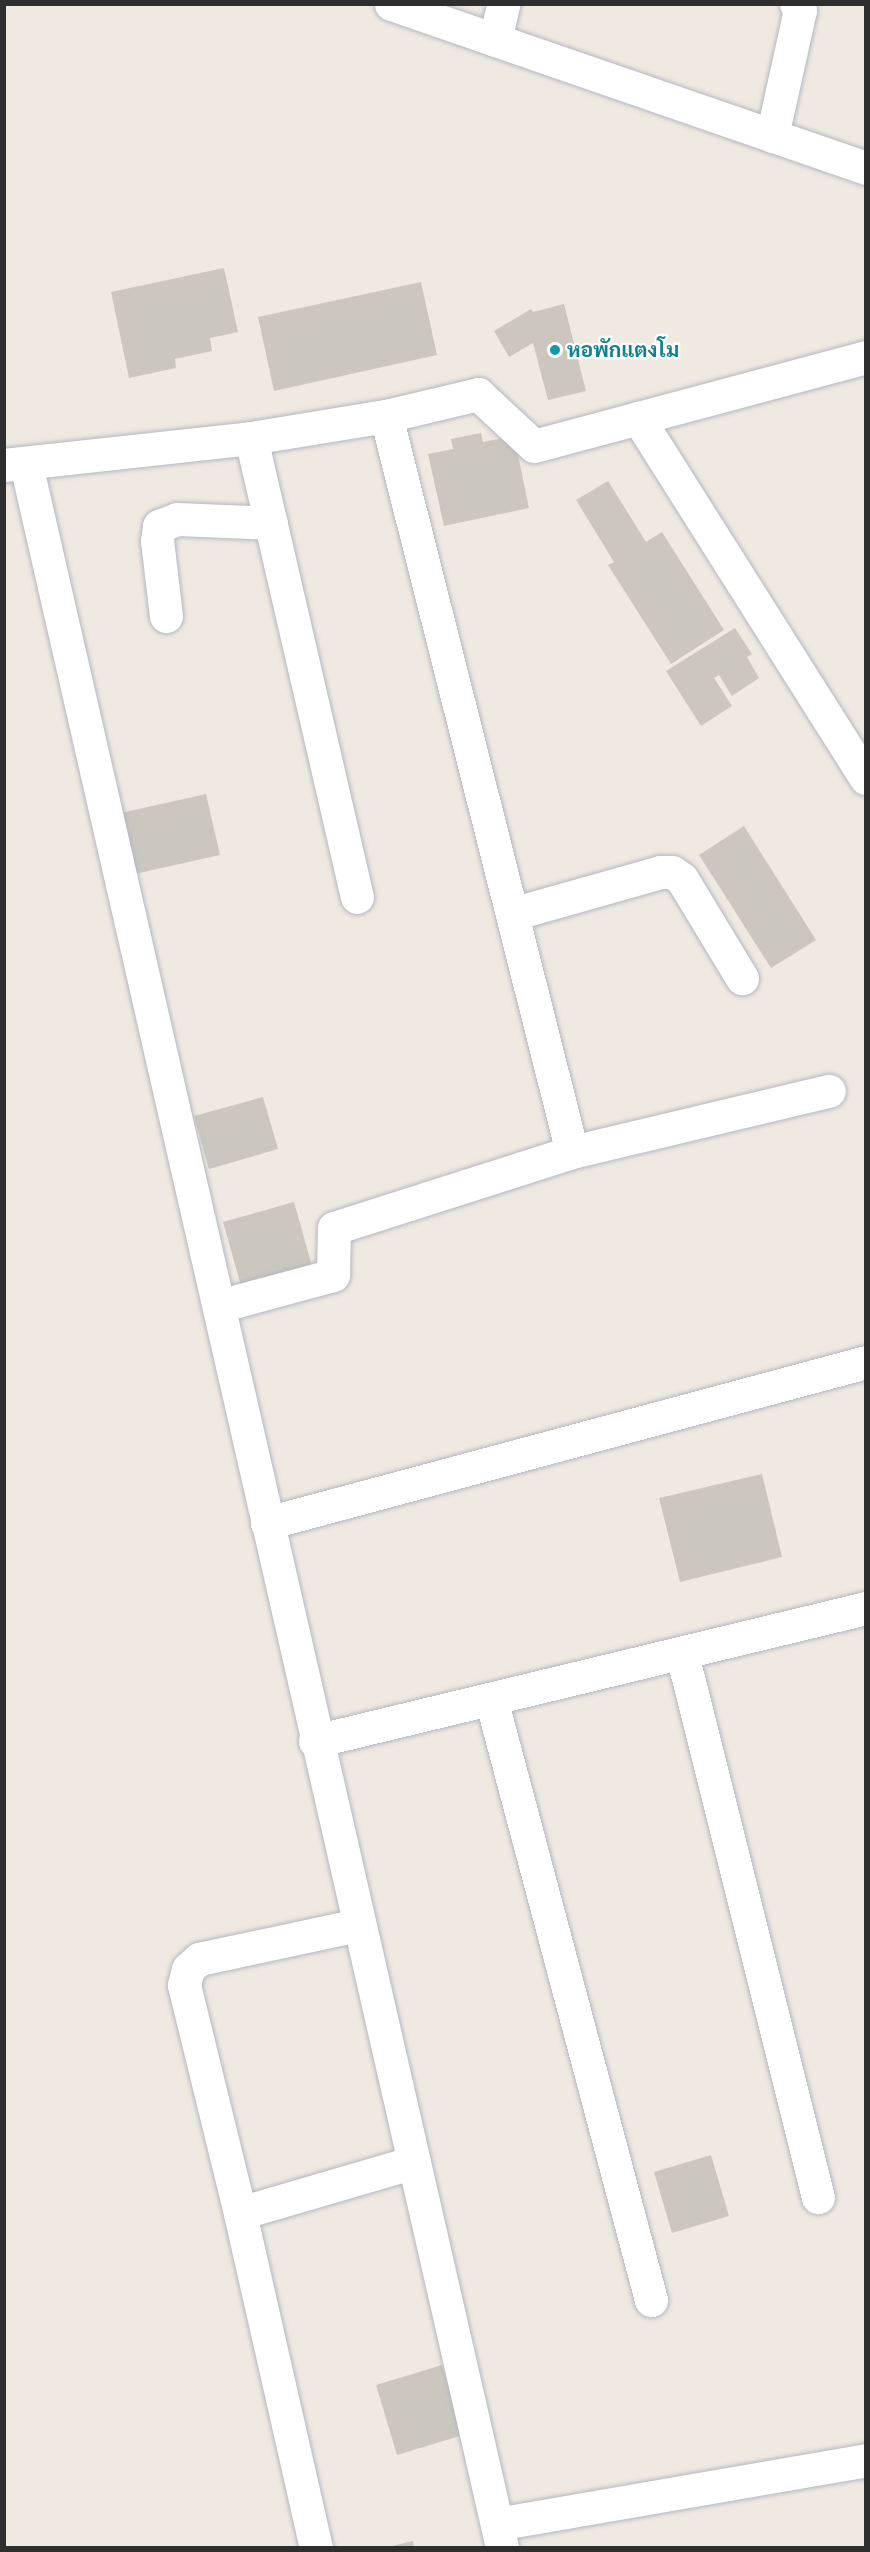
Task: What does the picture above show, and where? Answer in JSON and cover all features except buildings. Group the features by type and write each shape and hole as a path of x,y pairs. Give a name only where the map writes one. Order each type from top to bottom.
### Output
{"street":[{"path":"391,4 866,168"},
{"path":"495,40 503,4"},
{"path":"772,136 800,10 796,4"},
{"path":"866,357 534,446 478,394 386,416 251,438 83,454 15,464 219,1306 315,1741 500,2536 866,2460"},
{"path":"386,416 572,1152"},
{"path":"638,418 866,778"},
{"path":"251,438 357,897"},
{"path":"166,615 157,541 159,526 177,519 271,523"},
{"path":"512,914 660,872 672,872 682,879 742,978"},
{"path":"219,1306 333,1275 334,1228 572,1152 829,1091"},
{"path":"267,1523 866,1362"},
{"path":"315,1741 866,1608"},
{"path":"682,1654 818,2197"},
{"path":"491,1699 651,2300"},
{"path":"316,2547 240,2213 184,1985 188,1969 199,1959 358,1925"},
{"path":"240,2213 414,2162"}],"place":[{"name":"หอพักแตงโม","path":"555,350"}]}
